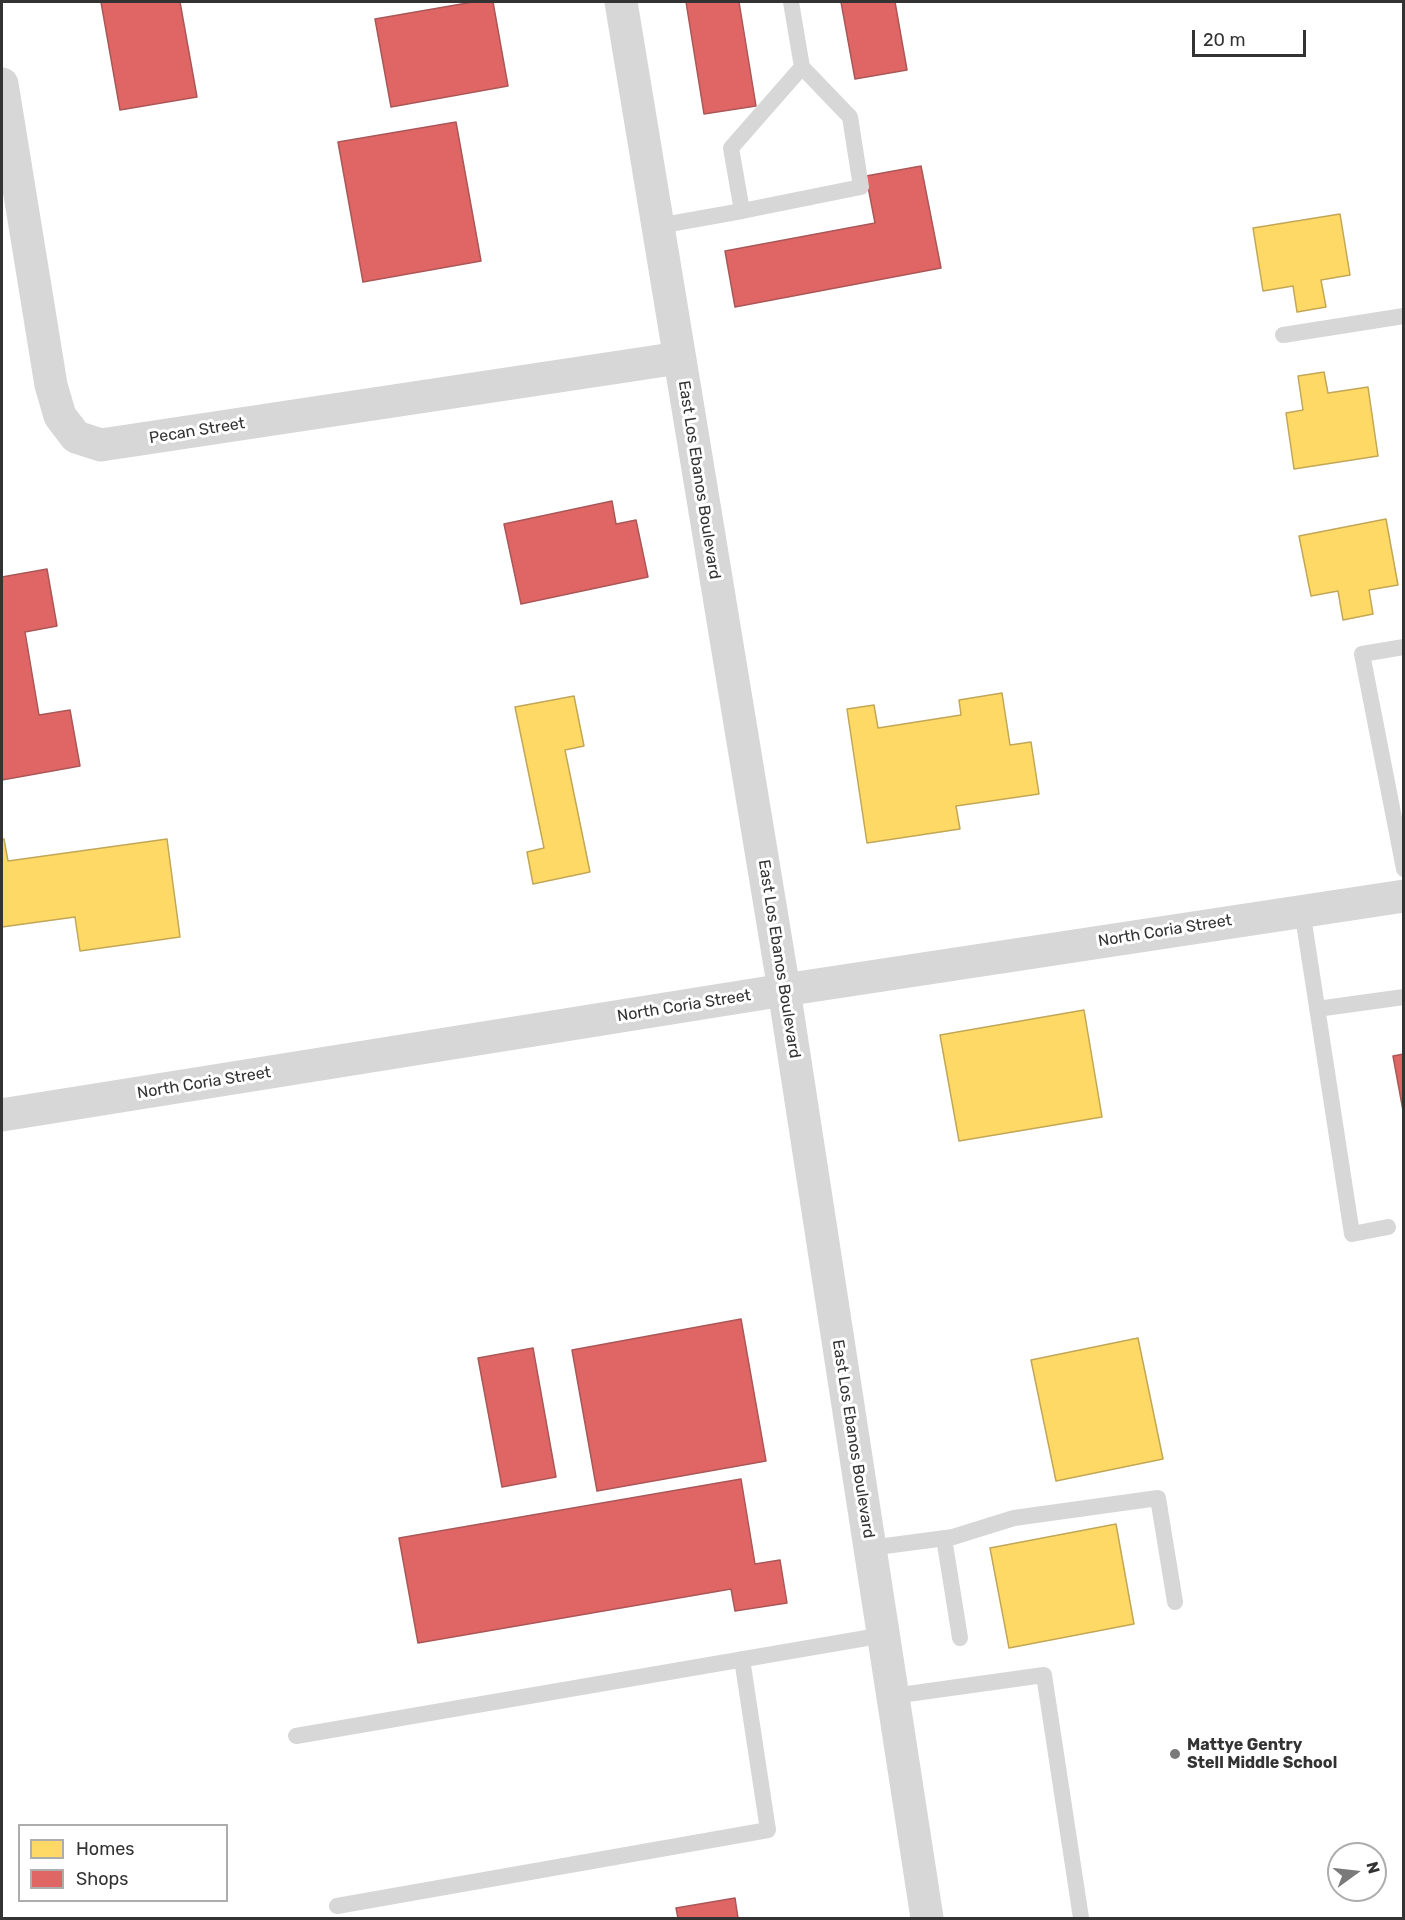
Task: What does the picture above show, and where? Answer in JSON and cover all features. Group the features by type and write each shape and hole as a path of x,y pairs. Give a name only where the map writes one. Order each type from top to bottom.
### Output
{"street":[{"name":"East Los Ebanos Boulevard","path":"621,2 784,990 927,1918"},
{"name":"Pecan Street","path":"2,84 51,385 60,416 76,437 101,445 679,358"},
{"name":"North Coria Street","path":"2,1115 784,990 1404,896"}],"lane":[{"path":"658,226 861,187 850,117 802,67 791,2"},
{"path":"741,211 731,148 802,67"},
{"path":"1283,335 1404,316"},
{"path":"1404,647 1362,654 1404,870"},
{"path":"1302,910 1352,1234 1388,1227"},
{"path":"1317,1010 1404,997"},
{"path":"870,1548 944,1538 1014,1518 1158,1498 1175,1602"},
{"path":"944,1538 960,1638"},
{"path":"296,1736 884,1635"},
{"path":"337,1906 768,1830 742,1659"},
{"path":"893,1696 1044,1675 1081,1918"}],"building: Homes":[{"path":"1340,214 1350,275 1321,280 1326,307 1297,312 1293,286 1263,291 1253,228"},
{"path":"1324,372 1328,393 1368,387 1378,456 1294,469 1286,413 1303,410 1298,376"},
{"path":"1386,519 1398,585 1369,590 1373,614 1343,620 1338,591 1311,596 1299,536"},
{"path":"1002,693 1010,745 1031,742 1039,794 956,806 960,829 867,843 847,709 874,705 878,728 961,715 959,700"},
{"path":"574,696 584,746 565,750 590,872 533,884 527,852 544,848 515,707"},
{"path":"2,839 4,839 8,861 167,839 180,937 80,951 75,917 2,927"},
{"path":"1084,1010 1102,1117 959,1141 940,1035"},
{"path":"1138,1338 1163,1459 1056,1481 1031,1360"},
{"path":"1116,1524 1134,1624 1009,1648 990,1548"}],"building: Shops":[{"path":"101,2 180,2 197,97 120,110"},
{"path":"473,2 493,2 508,86 391,107 375,19"},
{"path":"686,2 739,2 756,106 704,114"},
{"path":"841,2 895,2 907,70 855,79"},
{"path":"456,122 481,261 363,282 338,142"},
{"path":"921,166 941,268 735,307 725,251 875,223 866,176"},
{"path":"612,501 616,524 636,520 648,577 521,604 504,524"},
{"path":"47,569 57,626 25,632 39,715 70,710 80,766 2,780 2,577"},
{"path":"1404,1054 1404,1116 1393,1056"},
{"path":"741,1319 766,1461 597,1491 572,1350"},
{"path":"533,1348 556,1477 502,1487 478,1358"},
{"path":"741,1479 755,1564 780,1560 787,1603 735,1611 731,1589 418,1643 399,1538"},
{"path":"735,1898 738,1918 678,1918 676,1908"}],"place":[{"name":"Mattye Gentry Stell Middle School","path":"1175,1754"}]}
